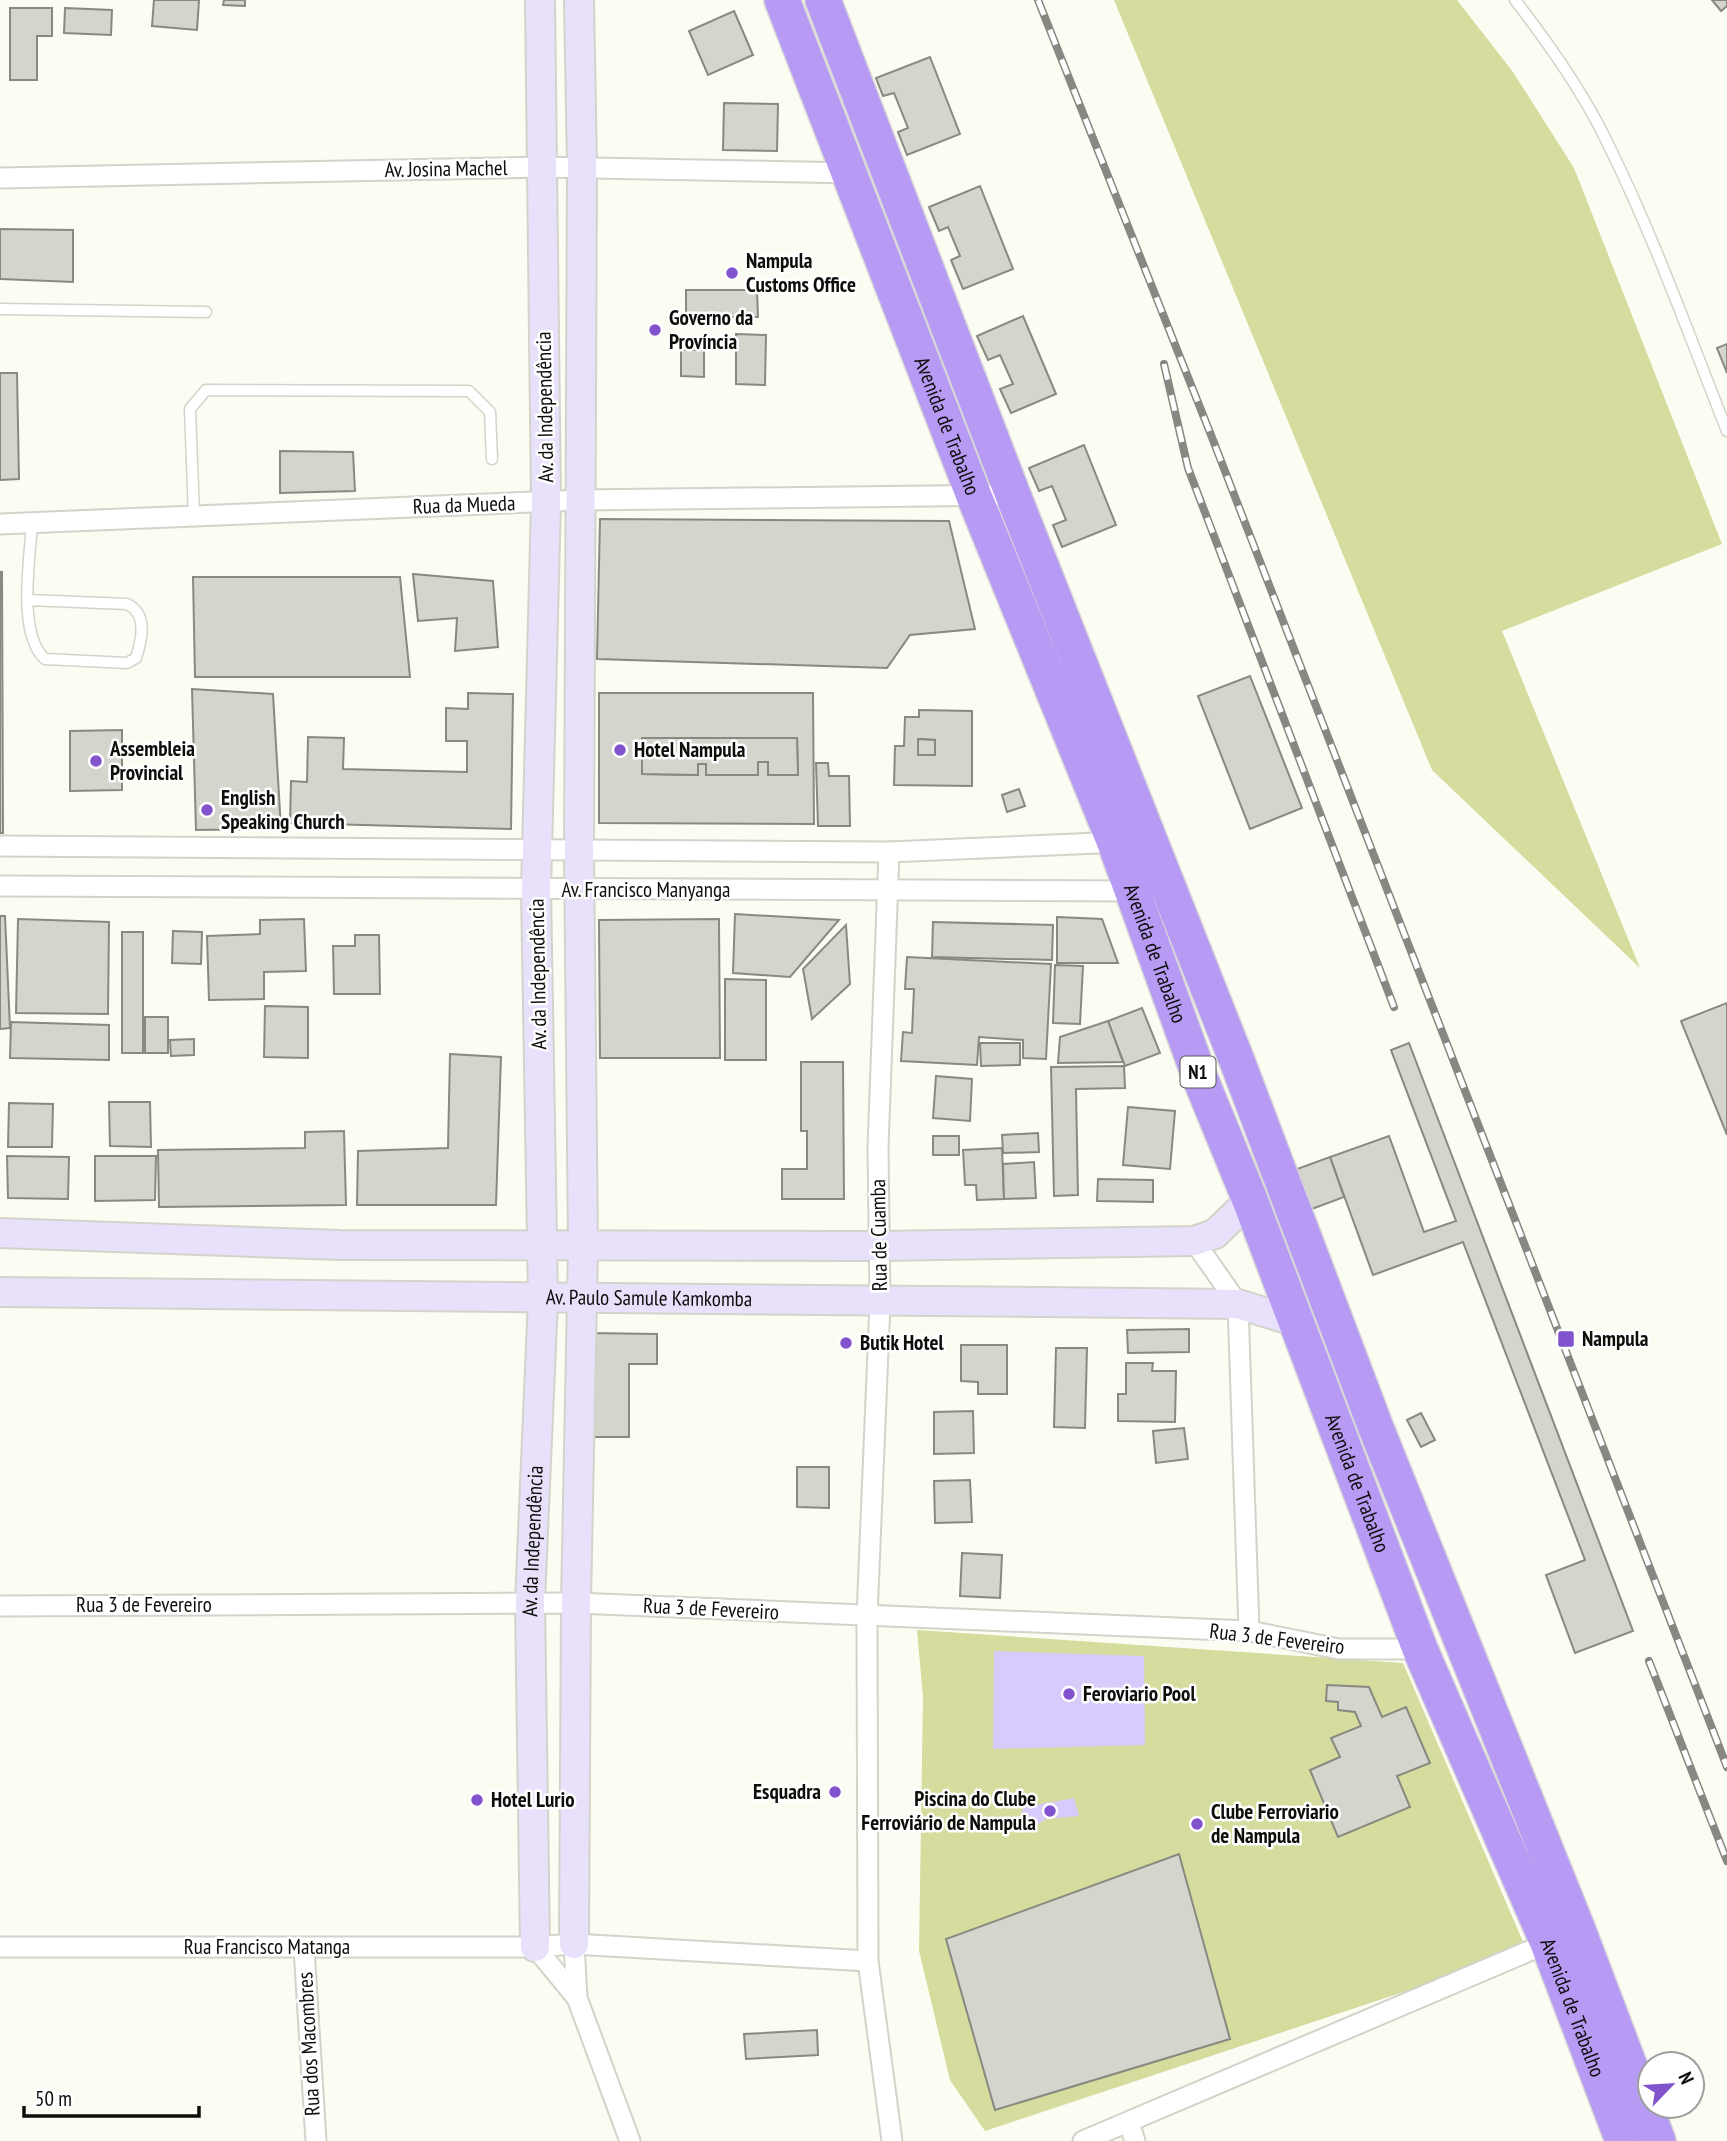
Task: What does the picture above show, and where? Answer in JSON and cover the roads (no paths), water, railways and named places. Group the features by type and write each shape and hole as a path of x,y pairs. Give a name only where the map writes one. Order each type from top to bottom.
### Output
{"highway":[{"name":"Avenida de Trabalho","path":"782,0 974,496 1132,841 1167,890 1237,1061 1371,1416 1413,1518 1563,1937 1623,2141"},
{"name":"Avenida de Trabalho","path":"823,0 1013,495 1132,841 1130,892 1378,1532 1420,1649 1563,1937 1658,2141"},
{"path":"1200,1078 1237,1061"},
{"path":"1378,1532 1413,1518"}],"main road":[{"name":"Av. da Independência","path":"535,1947 530,1602 543,1299 536,889 546,502 540,0"},
{"name":"Av. da Independência","path":"574,1944 576,1603 583,1246 579,852 582,167 579,0"},
{"path":"0,1233 340,1245 543,1247 1194,1241 1215,1234 1250,1200"},
{"name":"Av. Paulo Samule Kamkomba","path":"0,1292 1238,1304 1297,1322"}],"street":[{"name":"Av. Josina Machel","path":"0,178 541,167 891,174"},
{"name":"Rua da Mueda","path":"0,524 580,500 1013,495"},
{"name":"Av. Francisco Manyanga","path":"0,846 889,852 1132,841"},
{"name":"Rua de Cuamba","path":"889,852 878,1147 880,1302 867,1617 867,1961 892,2141"},
{"name":"Av. Francisco Manyanga","path":"0,886 889,892 1167,890"},
{"path":"1194,1241 1238,1304 1249,1631"},
{"name":"Rua 3 de Fevereiro","path":"0,1606 576,1603 1249,1631 1339,1649 1420,1649"},
{"path":"1083,2141 1132,2132 1563,1937"},
{"path":"630,2141 578,1998 574,1944 867,1961"},
{"name":"Rua Francisco Matanga","path":"0,1947 535,1947 574,1944"},
{"path":"535,1947 578,1998"},
{"name":"Rua dos Macombres","path":"304,1948 315,2140"}],"lane":[{"path":"1515,0 1546,40 1608,142 1670,285 1727,431"},
{"path":"0,309 206,312"},
{"path":"194,516 190,409 206,390 469,391 490,412 492,459"},
{"path":"28,600 127,604 137,609 141,617 141,631 136,658 127,663 45,659 36,652 30,635 28,600 32,523"}],"railway":[{"path":"1038,0 1211,435 1727,1767"},
{"path":"1164,364 1188,468 1394,1007"},
{"path":"1649,1661 1727,1861"}],"place":[{"name":"Nampula Customs Office","path":"732,273"},
{"name":"Governo da Província","path":"655,330"},
{"name":"Hotel Nampula","path":"620,750"},
{"name":"Assembleia Provincial","path":"96,761"},
{"name":"English Speaking Church","path":"207,810"},
{"name":"Nampula","path":"1566,1339"},
{"name":"Butik Hotel","path":"846,1343"},
{"name":"Feroviario Pool","path":"1069,1694"},
{"name":"Esquadra","path":"835,1792"},
{"name":"Hotel Lurio","path":"477,1800"},
{"name":"Piscina do Clube Ferroviário de Nampula","path":"1050,1811"},
{"name":"Clube Ferroviario de Nampula","path":"1197,1824"}]}
